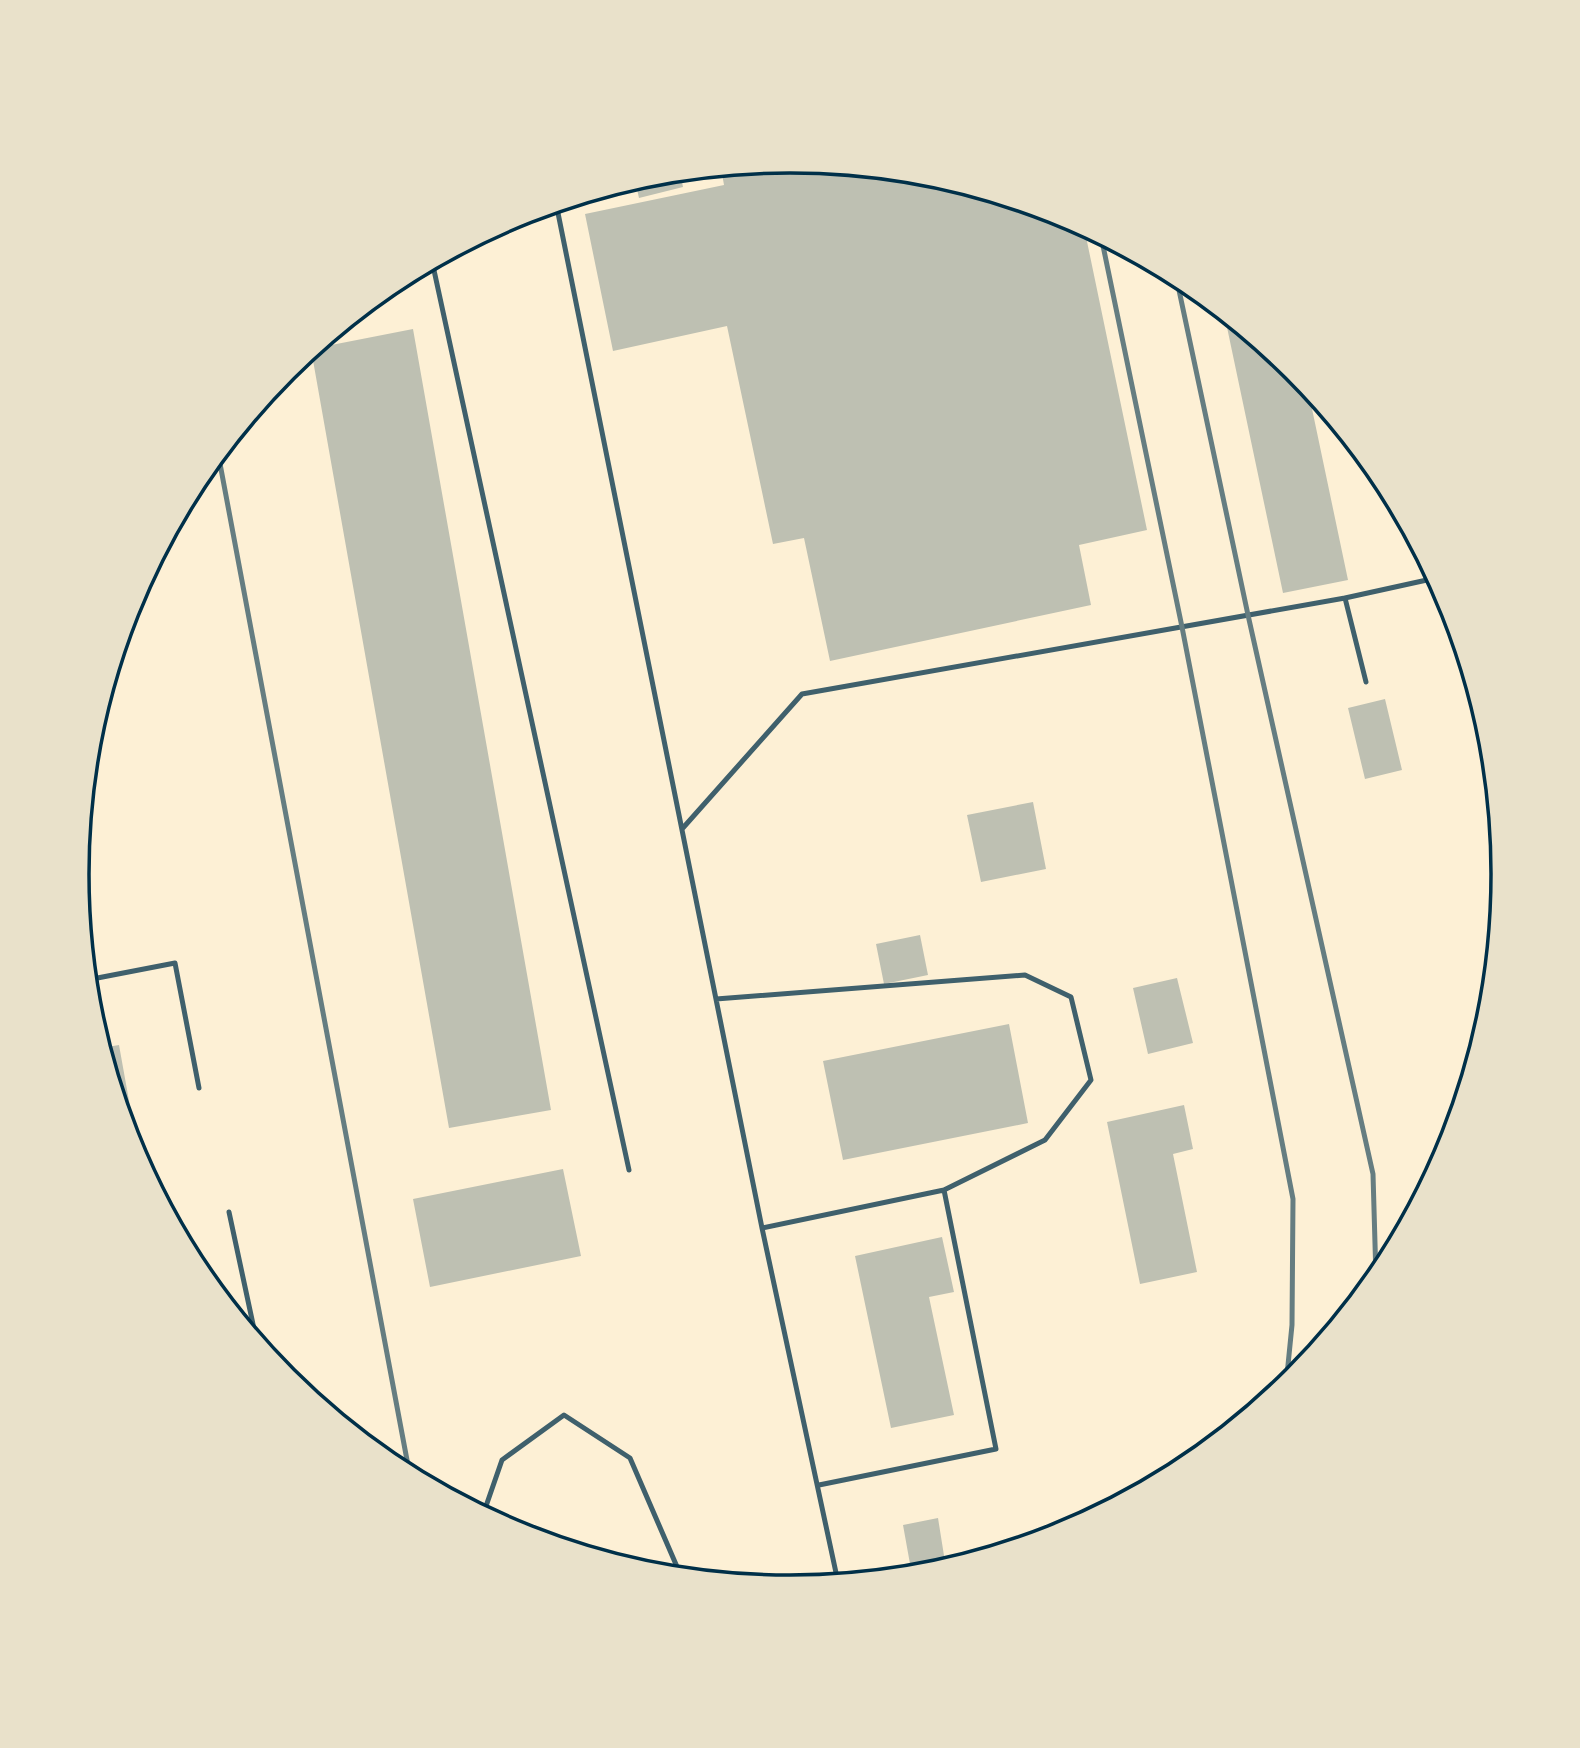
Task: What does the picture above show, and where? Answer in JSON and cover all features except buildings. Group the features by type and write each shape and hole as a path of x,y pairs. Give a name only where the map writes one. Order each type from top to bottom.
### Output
{"lane":[{"path":"558,213 762,1227 836,1573"},
{"path":"434,271 629,1170"},
{"path":"682,829 802,694 1345,598 1425,580"},
{"path":"1345,598 1366,682"},
{"path":"97,978 174,963 199,1088"},
{"path":"716,999 1025,975 1071,997 1091,1080 1045,1140 944,1190 762,1227"},
{"path":"819,1485 996,1449 944,1190"},
{"path":"229,1212 253,1324"},
{"path":"486,1505 502,1460 564,1415 631,1458 676,1565"}],"railway":[{"path":"1103,248 1182,627 1293,1199 1292,1325 1288,1368"},
{"path":"1179,291 1248,615 1373,1174 1375,1259"},
{"path":"220,466 407,1461"}]}
